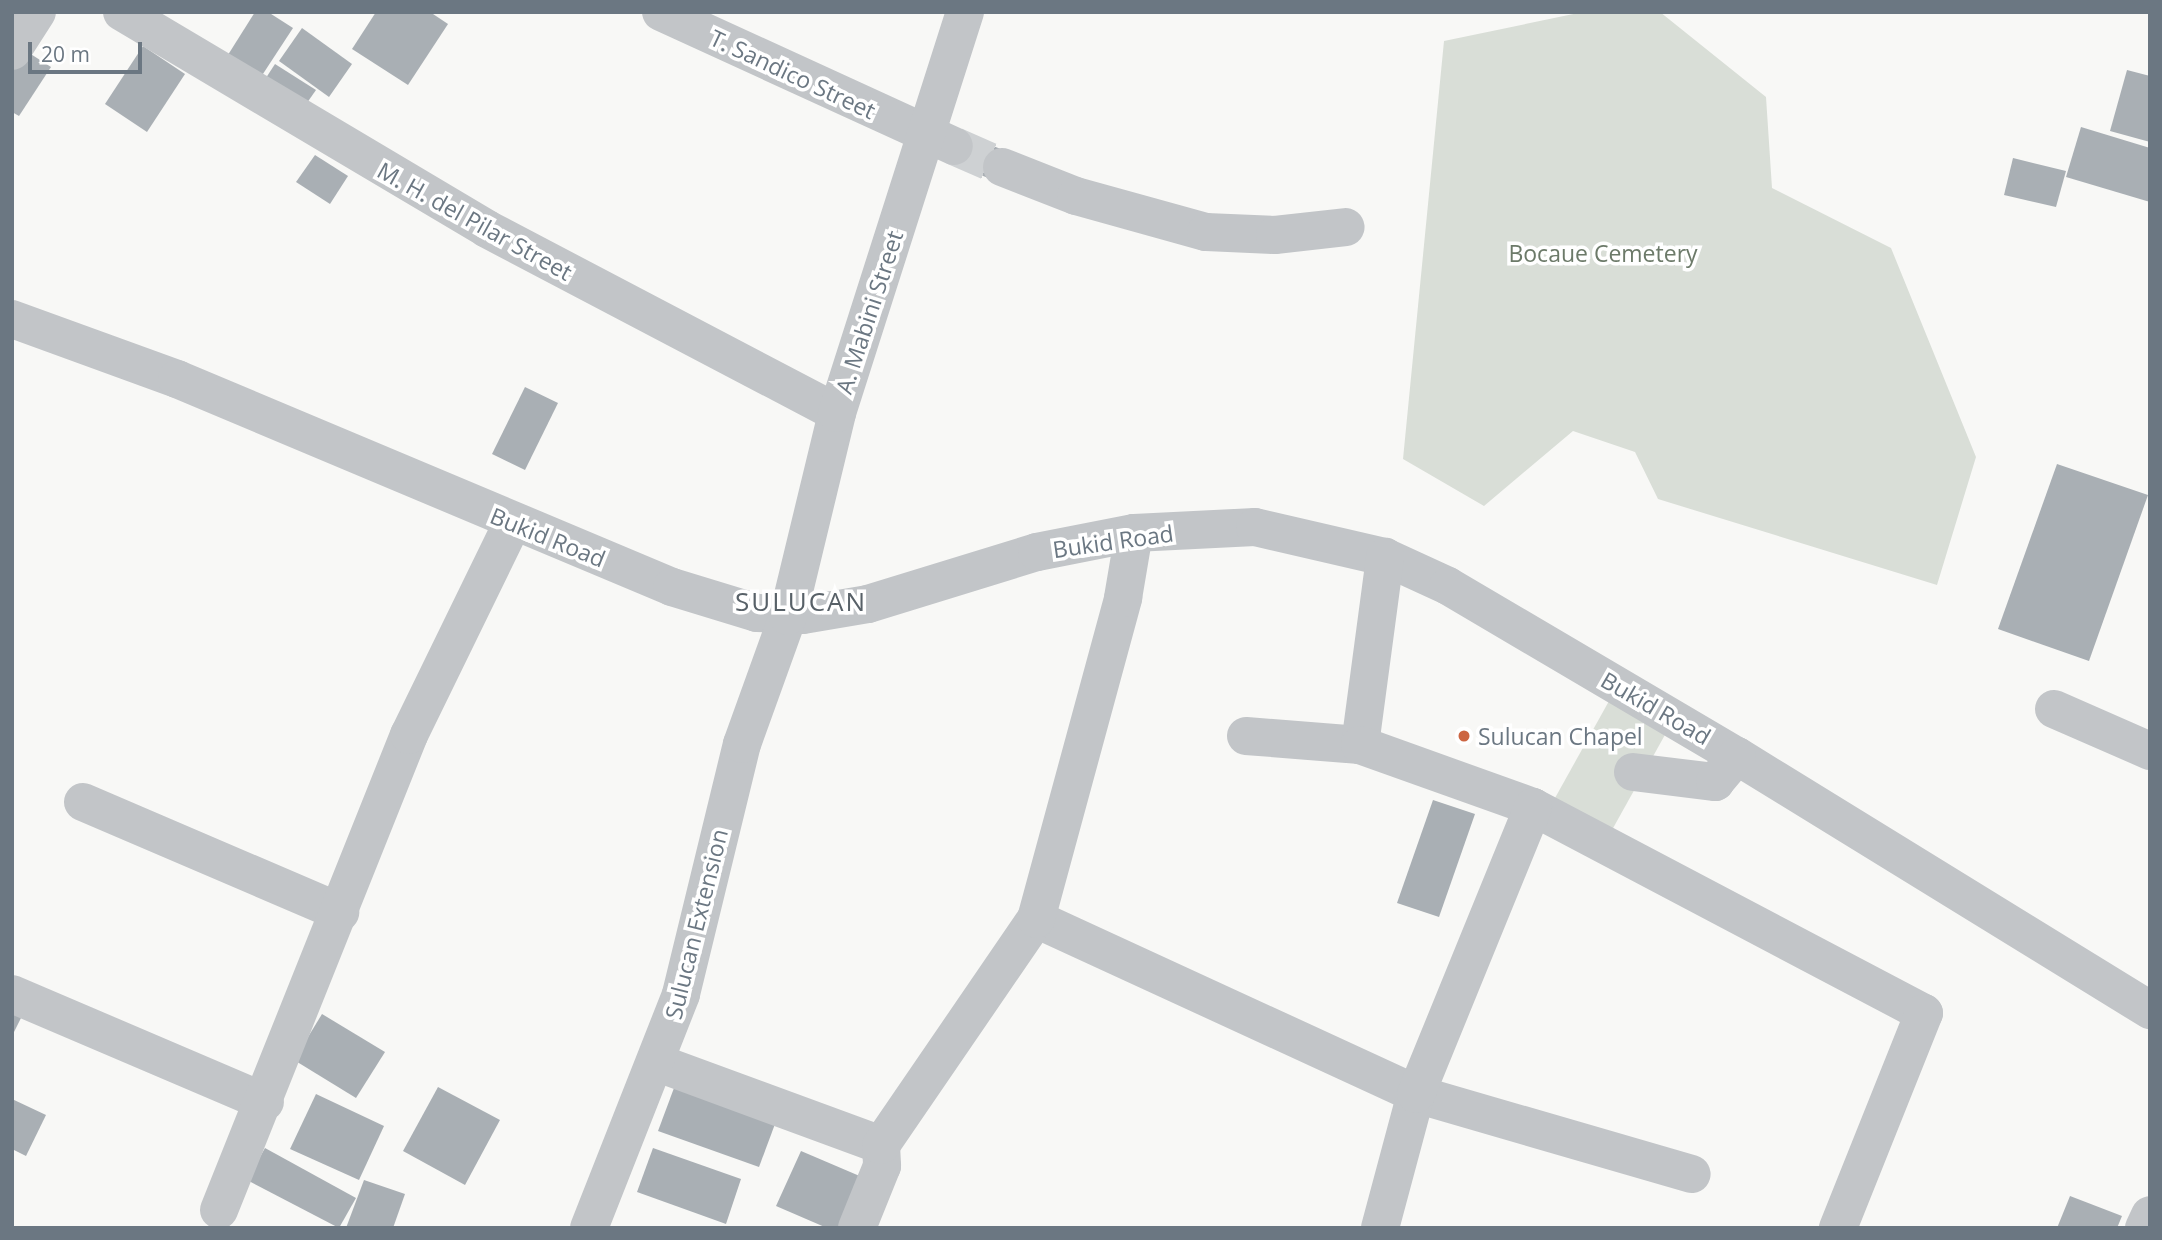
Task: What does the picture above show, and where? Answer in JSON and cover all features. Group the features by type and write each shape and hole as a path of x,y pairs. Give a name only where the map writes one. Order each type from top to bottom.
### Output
{"street":[{"path":"12,51 37,12"},
{"name":"M. H. del Pilar Street","path":"122,12 396,178 837,413"},
{"name":"T. Sandico Street","path":"661,12 940,141"},
{"name":"A. Mabini Street","path":"788,616 837,413 940,141 965,12"},
{"path":"1002,167 1088,200 1206,232 1275,235 1346,227"},
{"name":"Bukid Road","path":"14,324 177,379 512,524 672,587 788,616 868,604 1037,551 1134,533 1255,527 1385,557 1448,586 1737,756 2150,1010"},
{"path":"219,1210 265,1102 410,735 512,524"},
{"path":"858,1228 882,1166 881,1145 1035,919 1123,598 1134,533"},
{"path":"1360,745 1385,557"},
{"name":"Sulucan Extension","path":"589,1228 658,1063 742,744 788,616"},
{"path":"2053,709 2150,751"},
{"path":"1246,736 1360,745 1533,807 1924,1013 1838,1228"},
{"path":"1633,772 1715,782 1737,756"},
{"path":"83,802 340,912"},
{"path":"1380,1228 1416,1094 1533,807"},
{"path":"1035,919 1416,1094 1692,1174"},
{"path":"12,994 265,1102"},
{"path":"658,1063 881,1145"},
{"path":"2144,1228 2150,1215"}],"green space":[{"name":"Bocaue Cemetery","path":"1583,12 1660,12 1766,97 1772,188 1891,248 1976,457 1937,585 1658,499 1635,452 1573,431 1484,506 1403,459 1444,41"},
{"path":"1609,701 1666,733 1607,839 1550,807"}],"building":[{"path":"255,12 268,12 293,28 259,80 226,58"},
{"path":"376,12 430,12 448,24 408,85 352,49"},
{"path":"302,28 352,64 329,97 279,61"},
{"path":"143,46 185,74 147,132 105,104"},
{"path":"26,51 51,67 19,116 12,112 12,72"},
{"path":"275,64 316,90 302,110 262,84"},
{"path":"2127,70 2150,76 2150,142 2110,131"},
{"path":"2081,127 2150,148 2150,202 2066,177"},
{"path":"959,132 1008,152 996,181 947,162"},
{"path":"315,155 348,176 330,204 296,182"},
{"path":"2013,158 2066,171 2056,207 2004,195"},
{"path":"525,387 558,403 525,470 492,454"},
{"path":"2057,464 2148,495 2089,661 1998,629"},
{"path":"1433,800 1475,814 1439,917 1397,903"},
{"path":"12,1004 25,1010 12,1036"},
{"path":"322,1014 385,1052 356,1098 294,1060"},
{"path":"438,1087 500,1120 465,1185 403,1151"},
{"path":"674,1088 775,1124 759,1167 658,1131"},
{"path":"316,1094 384,1126 359,1180 290,1149"},
{"path":"12,1099 46,1115 26,1156 12,1149"},
{"path":"265,1148 356,1198 339,1228 247,1180"},
{"path":"653,1148 741,1179 726,1224 637,1192"},
{"path":"801,1151 869,1180 848,1228 827,1228 776,1206"},
{"path":"364,1180 405,1194 393,1228 346,1228"},
{"path":"2070,1196 2122,1216 2117,1228 2057,1228"}],"tunnel":[{"path":"954,146 1002,167"}],"place":[{"name":"Sulucan Chapel","path":"1464,736"}],"district":[{"name":"SULUCAN","path":"801,602"}]}
